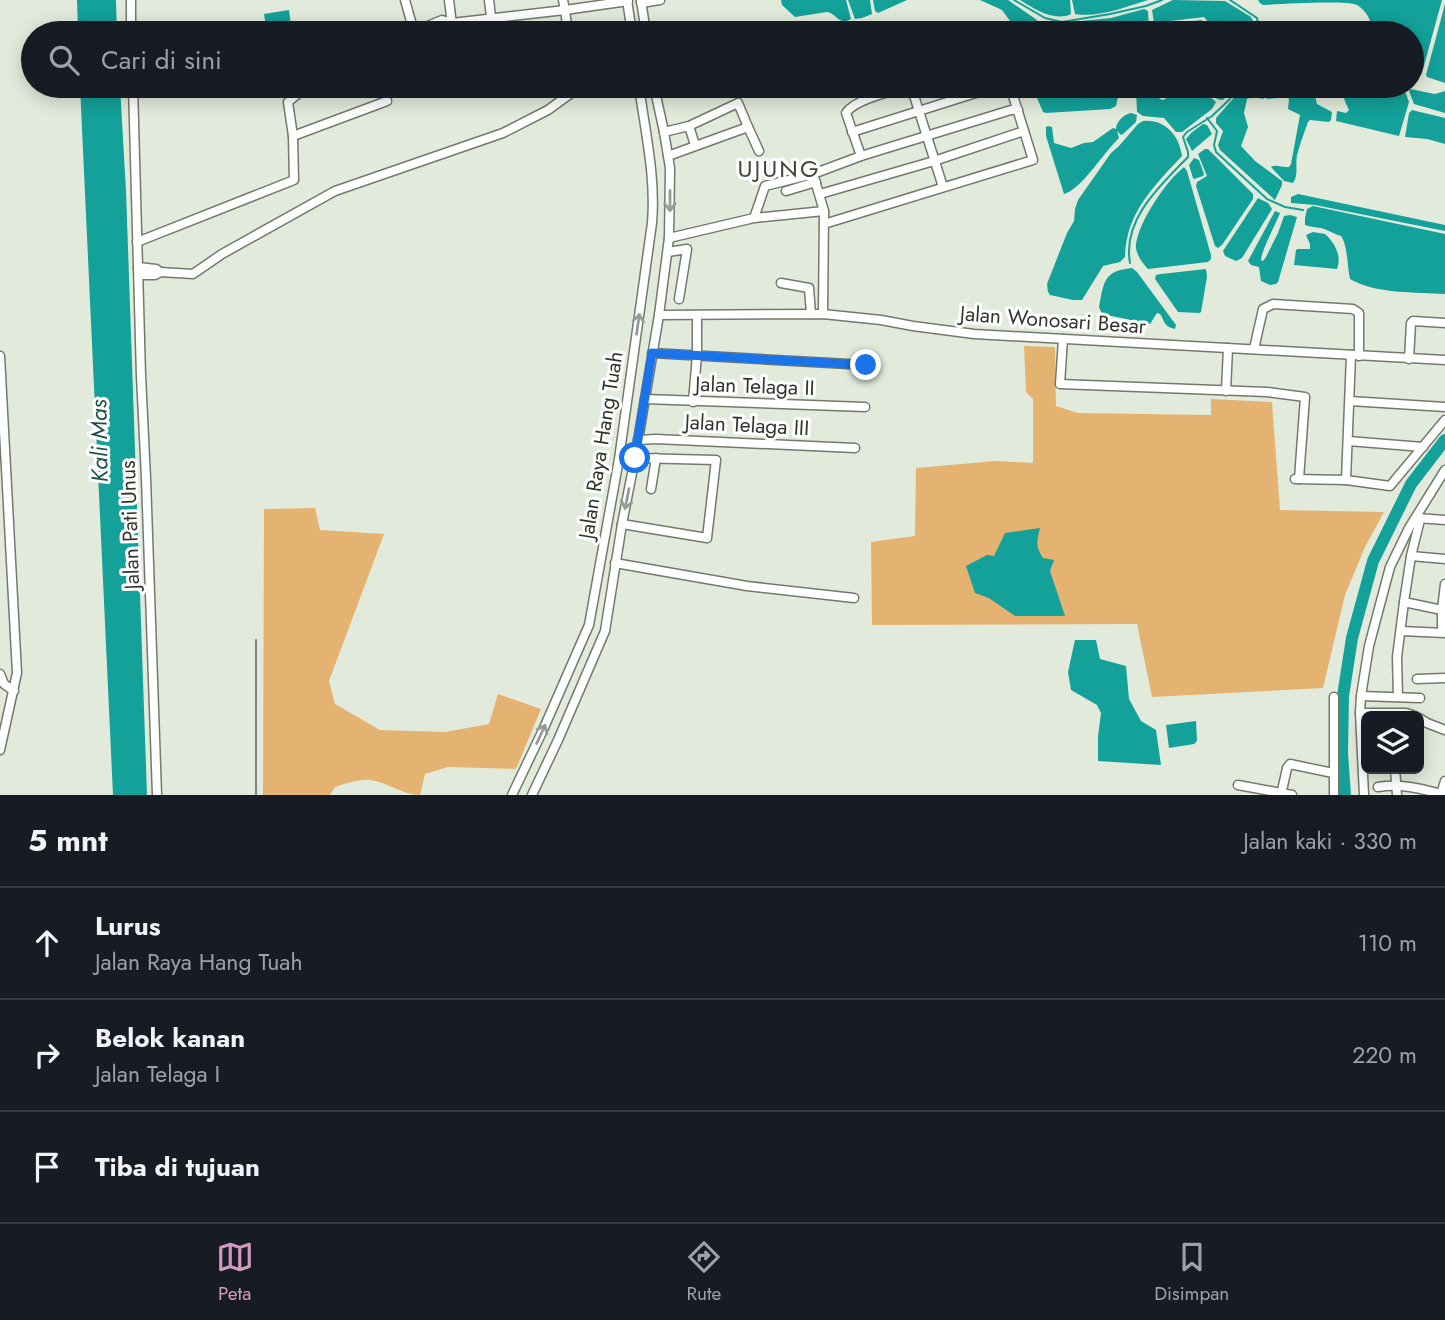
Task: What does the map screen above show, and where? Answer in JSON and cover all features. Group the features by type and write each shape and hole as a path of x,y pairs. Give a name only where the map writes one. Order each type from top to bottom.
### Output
{"street":[{"path":"131,0 131,21"},
{"path":"405,0 409,21"},
{"path":"449,0 452,21"},
{"path":"489,0 492,21"},
{"path":"644,21 641,2 660,0"},
{"path":"465,21 564,5 627,1 630,21"},
{"name":"Jalan Pati Unus","path":"133,98 157,795"},
{"path":"137,242 293,180 293,136 288,102 293,98"},
{"path":"139,271 155,275 160,272 193,274 222,254 335,191 503,133 548,110 564,98"},
{"name":"Jalan Raya Hang Tuah","path":"512,795 589,625 619,459 651,235 653,192 641,98"},
{"name":"Jalan Raya Hang Tuah","path":"531,795 605,631 668,252 670,168 657,98"},
{"path":"861,156 846,113 849,108 874,98"},
{"path":"914,98 943,187"},
{"path":"852,132 960,98"},
{"path":"824,224 1033,160 1014,98"},
{"path":"293,136 387,101"},
{"path":"664,132 689,126 738,103 759,151"},
{"path":"786,191 861,156 1018,110"},
{"path":"689,126 695,145"},
{"path":"668,156 748,127"},
{"path":"820,194 934,161 1024,131"},
{"path":"815,178 824,211 822,314"},
{"path":"754,218 765,186 815,178"},
{"path":"669,238 754,218 824,211"},
{"path":"662,290 680,295 687,249 668,252"},
{"path":"781,283 809,288 811,314"},
{"path":"1254,349 1263,309 1273,304 1353,309 1359,313 1350,401 1346,480"},
{"name":"Jalan Wonosari Besar","path":"659,315 822,314 974,334 1445,360"},
{"path":"694,402 697,315"},
{"path":"1409,359 1413,321 1445,323"},
{"path":"1063,339 1060,384 1267,392 1305,397 1297,479 1346,480 1390,486 1445,419"},
{"path":"1226,391 1228,348"},
{"path":"652,353 866,365"},
{"path":"0,356 17,673 0,750"},
{"name":"Jalan Telaga II","path":"645,399 865,407"},
{"path":"1350,401 1445,407"},
{"name":"Jalan Telaga III","path":"638,440 855,448"},
{"path":"1348,441 1423,447"},
{"path":"622,524 707,538 716,460 635,458"},
{"path":"651,489 656,458"},
{"path":"1364,795 1360,713 1369,646 1390,567 1445,470"},
{"path":"1417,519 1445,520"},
{"path":"1398,697 1397,657 1417,519"},
{"path":"1411,556 1445,559"},
{"path":"615,564 747,586 854,598"},
{"path":"1401,631 1445,633 1442,628 1445,584"},
{"path":"1404,602 1442,610"},
{"path":"0,674 4,684 14,691"},
{"path":"1417,679 1445,678"},
{"path":"1361,696 1420,698"},
{"path":"1334,697 1334,795"},
{"path":"1424,721 1445,730"},
{"path":"1281,794 1288,765 1333,773"},
{"path":"1396,774 1397,795"},
{"path":"1382,789 1397,785 1426,789 1443,795 1445,781"},
{"path":"1238,785 1292,795"}],"shaded area":[{"path":"1024,346 1055,347 1056,406 1078,413 1211,415 1211,399 1272,402 1280,510 1384,512 1365,547 1345,595 1323,688 1152,697 1137,624 872,625 871,542 915,536 916,468 995,461 1033,463 1033,399 1026,392"},
{"path":"315,508 320,530 384,534 329,681 335,704 380,730 445,732 489,724 498,694 541,709 516,769 448,767 425,774 420,795 366,780 335,787 330,795 263,795 264,509"}],"water":[{"path":"77,0 116,0 117,21 78,21"},
{"path":"781,0 846,0 851,19 844,21 827,12 795,17 782,5"},
{"path":"848,0 870,0 872,14 855,19"},
{"path":"873,0 907,0 878,13"},
{"path":"980,0 1008,0 1037,20 1010,21 1002,10"},
{"path":"1020,0 1070,0 1071,14 1052,15"},
{"path":"1072,0 1148,0 1112,11 1084,15 1075,14"},
{"path":"1173,0 1225,1 1253,21 1208,21 1204,17 1154,21 1152,10"},
{"path":"1258,0 1442,0 1424,66 1424,21 1370,21 1364,10 1350,4 1260,3"},
{"path":"1445,4 1445,83 1426,75"},
{"path":"1144,9 1148,11 1149,21 1081,21 1111,18"},
{"path":"289,10 290,21 265,21 264,14"},
{"path":"1445,91 1445,113 1414,104 1412,98 1424,98 1424,92 1435,94"},
{"name":"Kali Mas","path":"81,98 121,98 126,191 147,795 113,795"},
{"path":"1037,98 1118,98 1116,106 1110,109 1043,112"},
{"path":"1136,98 1211,98 1216,102 1212,109 1182,132 1176,132 1164,118 1143,116 1137,112"},
{"path":"1234,98 1250,98 1244,113 1248,127 1241,146 1255,161 1282,181 1275,200 1220,150 1218,145 1223,131 1216,123 1216,118"},
{"path":"1288,98 1316,98 1317,104 1332,112 1329,122 1308,122 1297,155 1293,183 1284,181 1271,167 1289,167 1291,164 1300,115 1288,109"},
{"path":"1344,98 1408,98 1409,102 1399,136 1336,121 1337,111 1346,113 1349,110"},
{"path":"1412,110 1445,118 1445,144 1405,137 1409,113"},
{"path":"1131,113 1137,115 1136,122 1121,135 1117,131 1119,138 1078,186 1064,194 1046,136 1046,127 1052,127 1054,143 1071,148 1093,142 1113,128 1116,129 1121,119"},
{"path":"1143,121 1158,123 1170,130 1178,141 1182,156 1137,211 1129,232 1125,257 1120,262 1103,266 1082,300 1050,295 1047,284 1074,221 1078,200 1111,153"},
{"path":"1203,124 1207,125 1212,134 1192,151 1186,139"},
{"path":"1205,149 1253,194 1253,199 1218,248 1215,246 1196,186 1197,182 1207,176 1198,154"},
{"path":"1194,158 1199,160 1204,174 1194,179 1189,165"},
{"path":"1184,167 1211,259 1208,262 1148,269 1137,251 1138,235 1154,202"},
{"path":"1298,194 1445,225 1445,231 1315,205 1291,203 1291,197"},
{"path":"1258,198 1268,203 1272,209 1242,258 1236,261 1225,256 1223,251"},
{"path":"1313,206 1445,234 1445,294 1383,290 1350,279 1341,236 1305,225 1307,209"},
{"path":"1275,211 1280,213 1264,250 1263,261 1284,216 1297,217 1278,282 1270,285 1261,281 1259,267 1248,261"},
{"path":"1313,232 1325,234 1332,241 1339,259 1337,269 1294,265 1296,250 1310,249 1306,235"},
{"path":"1132,268 1176,325 1175,329 1167,325 1157,313 1150,324 1102,314 1099,307 1106,279 1115,272"},
{"path":"1206,269 1207,277 1199,313 1178,312 1155,279 1156,275 1161,274"},
{"path":"1040,528 1038,547 1043,558 1054,560 1050,571 1065,616 1015,616 989,598 975,593 966,566 987,555 994,556 1005,533"},
{"path":"1075,640 1096,640 1100,659 1126,666 1129,699 1141,721 1156,730 1161,765 1098,761 1101,713 1097,705 1071,690 1068,672"},
{"path":"1196,721 1197,741 1194,744 1169,748 1166,725"}],"waterway":[{"path":"1014,0 1045,18 1058,21"},
{"path":"1068,21 1146,6 1162,0"},
{"path":"1230,0 1258,21"},
{"path":"1130,263 1129,247 1138,218 1156,191 1188,157 1183,137 1212,116 1231,98"},
{"path":"1207,118 1217,131 1214,145 1216,152 1267,199 1285,207 1303,210"},
{"path":"1345,795 1342,753 1343,696 1352,638 1373,561 1411,484 1445,440"}],"railway":[{"path":"256,640 256,795"}],"district":[{"name":"UJUNG","path":"779,168"}],"route":[{"path":"635,458 652,353 866,365"}]}
